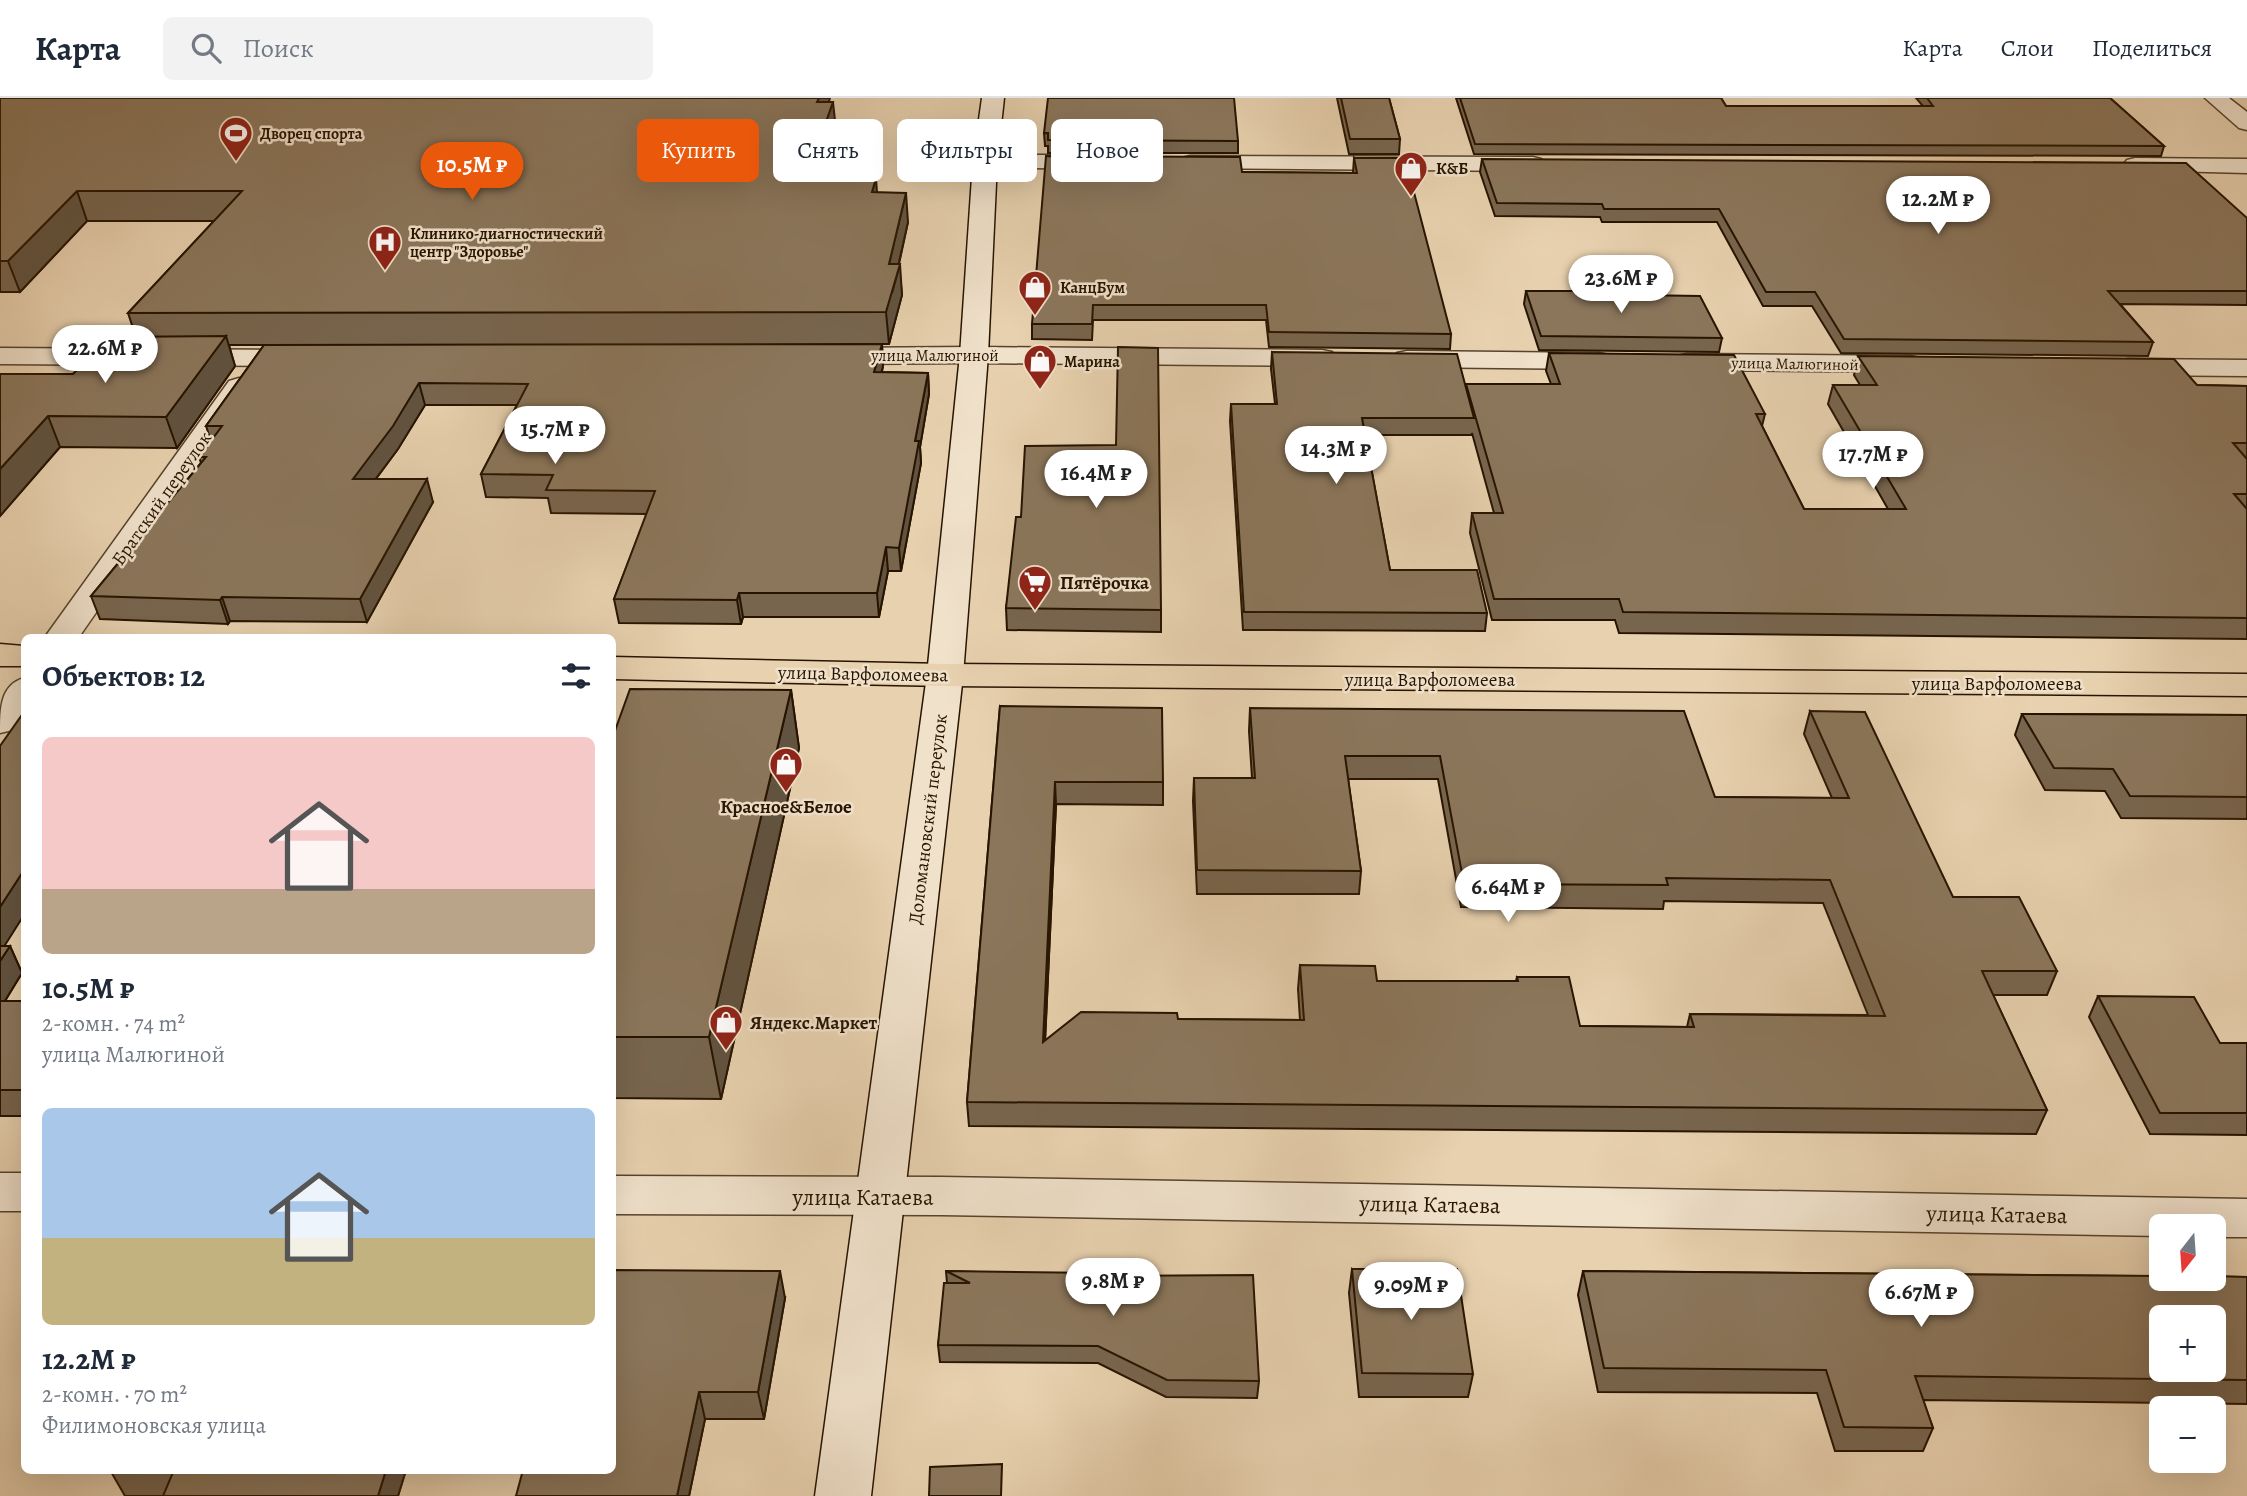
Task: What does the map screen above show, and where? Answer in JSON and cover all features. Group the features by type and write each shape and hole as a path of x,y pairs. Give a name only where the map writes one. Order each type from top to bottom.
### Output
{"main road":[{"path":"0,656 21,656"},
{"name":"улица Варфоломеева","path":"616,668 945,675 2247,685"}],"street":[{"name":"Доломановский переулок","path":"990,119 993,98"},
{"path":"2216,98 2247,123"},
{"path":"1165,163 1553,164"},
{"path":"2107,165 2247,166"},
{"name":"Доломановский переулок","path":"844,1496 945,675 974,355 984,182"},
{"path":"0,356 328,358"},
{"name":"улица Малюгиной","path":"807,356 1344,359"},
{"name":"Братский переулок","path":"64,634 259,358"},
{"path":"1386,359 1622,362"},
{"name":"улица Малюгиной","path":"1664,362 1941,365"},
{"path":"2108,366 2247,368"},
{"path":"0,722 21,693"},
{"path":"0,1192 21,1192"},
{"name":"улица Катаева","path":"616,1195 2247,1218"}],"building":[{"path":"0,98 819,98 817,102 833,102 827,119 773,119 773,182 875,182 872,192 906,193 889,264 900,264 886,312 128,313 242,191 77,191 8,261 0,261"},
{"path":"1048,98 1234,98 1238,141 1163,141 1163,119 1051,119 1051,140 1048,140 1048,133 1044,133"},
{"path":"1341,98 1389,98 1400,139 1350,139"},
{"path":"1460,98 1721,98 1726,106 1933,106 1927,98 2110,98 2164,146 1475,144"},
{"path":"1046,156 1051,156 1051,182 1163,182 1163,157 1240,157 1242,172 1357,173 1354,158 1405,158 1451,334 1269,332 1266,305 1093,305 1092,324 1032,324"},
{"path":"1482,159 2186,163 2247,218 2247,291 2108,291 2153,342 1844,339 1815,292 1766,292 1719,209 1604,209 1602,204 1497,203"},
{"path":"1526,291 1634,291 1636,295 1700,296 1722,338 1541,336"},
{"path":"226,336 166,417 48,416 0,469 0,374 73,374 109,337"},
{"path":"882,344 874,372 928,373 915,441 919,441 899,548 886,547 877,593 739,593 737,600 614,599 655,491 546,490 553,475 481,474 528,384 419,383 393,426 353,479 427,479 360,599 222,597 220,600 91,596 206,457 199,457 222,426 206,426 264,345"},
{"path":"1118,347 1158,348 1161,610 1006,608 1016,517 1021,517 1025,446 1116,445"},
{"path":"1272,352 1457,354 1474,418 1362,418 1390,570 1477,570 1487,613 1244,612 1231,404 1277,404"},
{"path":"1549,353 1734,355 1765,414 1756,414 1804,509 1906,509 1833,385 1877,385 1858,356 2174,359 2197,385 2247,386 2247,443 2233,443 2247,459 2247,494 2234,494 2247,509 2247,618 1623,612 1619,599 1494,599 1472,513 1503,513 1466,384 1560,384"},
{"path":"630,689 791,690 709,1037 616,1037 616,728"},
{"path":"1000,706 1162,708 1163,782 1055,782 1043,1042 1081,1012 1177,1013 1178,1019 1304,1020 1300,965 1375,966 1377,981 1518,981 1517,977 1569,977 1580,1026 1694,1027 1690,1014 1885,1016 1830,880 1666,878 1668,885 1464,884 1440,756 1345,756 1361,871 1197,870 1194,778 1255,778 1250,708 1684,711 1715,797 1849,798 1810,711 1865,712 1953,897 2019,897 2057,971 1982,971 2047,1110 967,1102"},
{"path":"2022,714 2247,715 2247,797 2130,796 2113,769 2054,768"},
{"path":"21,716 21,875 0,907 0,746"},
{"path":"0,946 10,946 0,961"},
{"path":"2098,996 2194,997 2220,1043 2247,1043 2247,1113 2160,1113"},
{"path":"0,1001 21,1001 21,1090 0,1090"},
{"path":"1352,1269 1457,1269 1473,1374 1362,1373"},
{"path":"616,1270 780,1271 758,1392 699,1392 677,1496 516,1496 522,1474 616,1474"},
{"path":"946,1271 1100,1273 1100,1276 1253,1275 1259,1381 1167,1380 1098,1346 938,1345 944,1283 970,1283"},
{"path":"1583,1271 2149,1276 2149,1292 2226,1292 2226,1276 2247,1277 2247,1380 2226,1380 2226,1305 2149,1305 2149,1379 1915,1376 1933,1428 1844,1427 1826,1370 1604,1368"},
{"path":"1002,1464 1001,1496 929,1496 930,1467"},
{"path":"172,1474 385,1474 378,1496 163,1496"}],"place":[{"name":"Дворец спорта","path":"236,163"},
{"name":"К&Б","path":"1411,198"},
{"name":"Клинико-диагностический центр \"Здоровье\"","path":"385,272"},
{"name":"КанцБум","path":"1035,317"},
{"name":"Марина","path":"1040,391"},
{"name":"Пятёрочка","path":"1035,612"},
{"name":"Красное&Белое","path":"786,794"},
{"name":"Яндекс.Маркет","path":"726,1052"}]}
